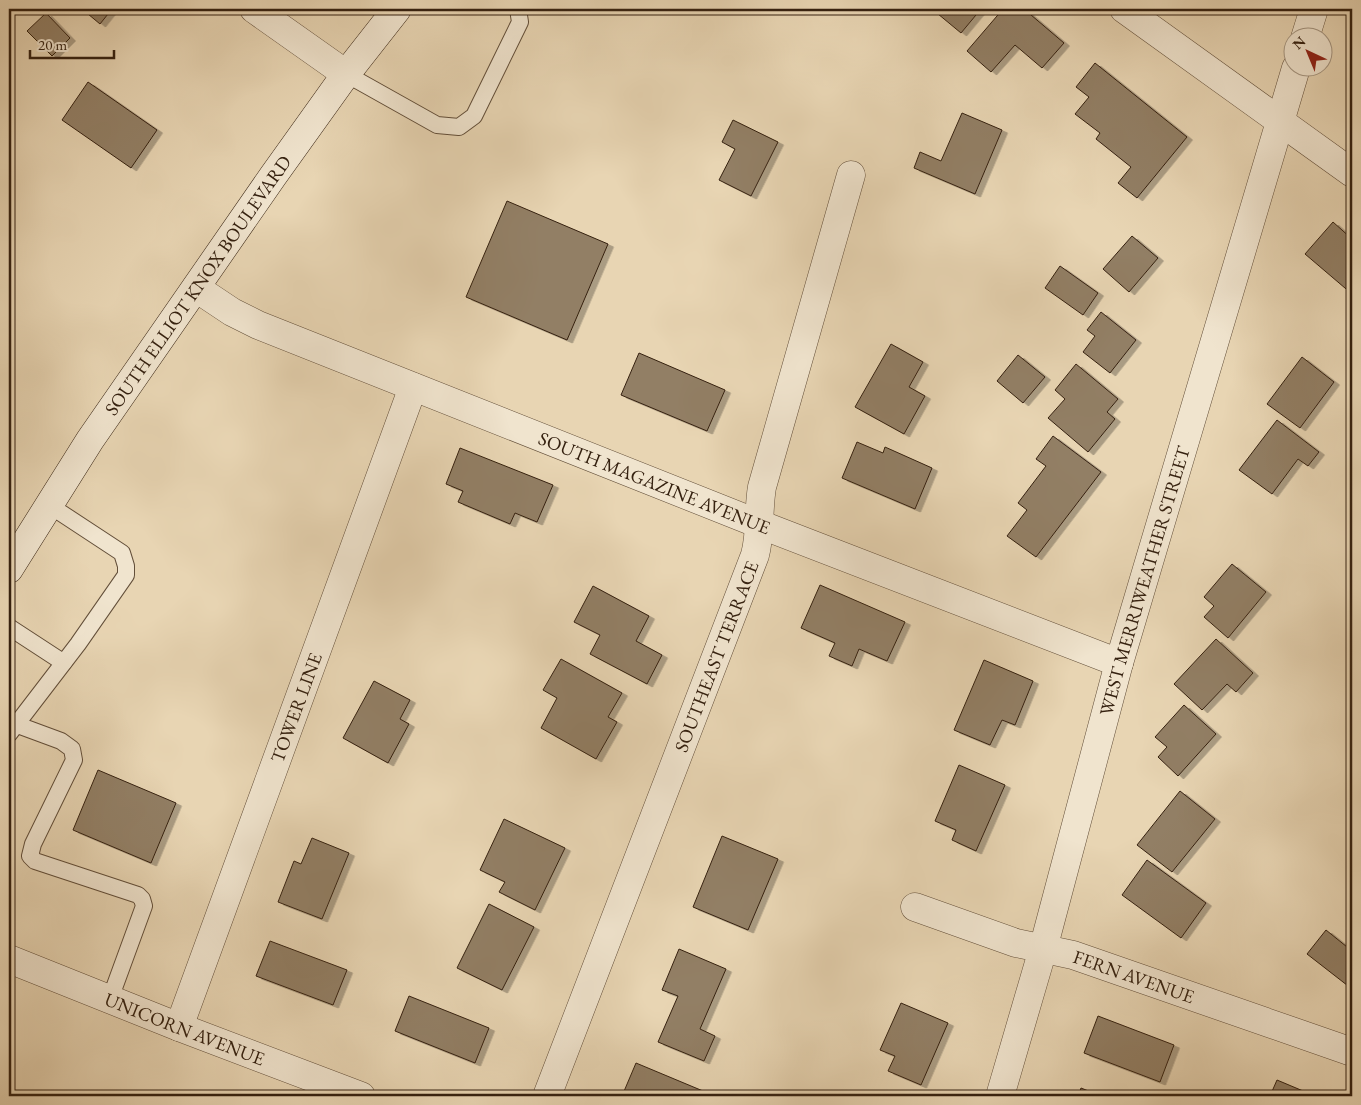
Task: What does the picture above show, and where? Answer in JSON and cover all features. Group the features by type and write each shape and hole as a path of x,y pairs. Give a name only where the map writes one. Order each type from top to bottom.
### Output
{"street":[{"path":"254,9 346,74"},
{"name":"SOUTH ELLIOT KNOX BOULEVARD","path":"9,568 90,440 273,176 346,74 397,9"},
{"path":"1124,9 1352,173"},
{"path":"1309,28 1314,9"},
{"name":"WEST MERRIWEATHER STREET","path":"1000,1096 1044,949 1119,663 1293,78"},
{"name":"SOUTHEAST TERRACE","path":"547,1096 755,556 758,542 759,503 762,487 851,175"},
{"name":"SOUTH MAGAZINE AVENUE","path":"196,288 245,320 759,524 1119,663"},
{"name":"TOWER LINE","path":"179,1027 413,387"},
{"name":"FERN AVENUE","path":"915,907 1016,943 1073,955 1352,1052"},
{"name":"UNICORN AVENUE","path":"9,959 179,1027 360,1096"}],"lane":[{"path":"346,74 437,125 459,127 474,116 520,22 518,9"},
{"path":"49,505 122,553 126,566 126,575 64,662 11,731 62,741 72,748 74,760 33,844 30,856 35,862 138,895 142,899 144,906 110,1000"},
{"path":"9,627 64,662"}],"building":[{"path":"82,9 112,9 100,24"},
{"path":"932,9 981,9 961,33"},
{"path":"1003,9 1024,9 1064,43 1042,68 1015,45 991,72 967,51"},
{"path":"46,13 70,38 52,56 27,31"},
{"path":"1095,63 1187,137 1137,198 1118,183 1131,167 1096,139 1100,133 1075,114 1089,97 1076,87"},
{"path":"88,82 157,130 131,168 62,120"},
{"path":"962,113 1002,130 975,194 914,168 920,152 941,161"},
{"path":"733,120 778,142 751,196 719,180 735,149 722,142"},
{"path":"507,201 608,244 567,340 466,297"},
{"path":"1333,222 1352,239 1352,294 1305,254"},
{"path":"1132,236 1158,258 1129,292 1103,269"},
{"path":"1060,266 1098,293 1083,315 1045,288"},
{"path":"1101,312 1136,340 1110,373 1083,352 1095,336 1087,330"},
{"path":"891,344 923,362 909,387 925,396 904,434 855,407"},
{"path":"639,353 725,390 707,431 621,395"},
{"path":"1018,355 1045,377 1023,403 997,381"},
{"path":"1302,357 1334,382 1300,428 1267,404"},
{"path":"1076,364 1118,399 1107,412 1115,419 1088,452 1048,418 1065,399 1055,390"},
{"path":"1277,420 1319,452 1308,466 1298,459 1272,494 1239,470"},
{"path":"1053,436 1101,472 1036,557 1007,536 1027,510 1018,503 1046,466 1036,459"},
{"path":"857,442 883,453 885,447 932,468 915,509 842,478"},
{"path":"460,448 553,485 537,522 515,513 510,524 458,502 463,491 446,484"},
{"path":"1232,564 1266,592 1228,638 1204,617 1214,606 1204,597"},
{"path":"820,585 905,622 887,661 859,649 852,666 829,656 835,643 801,628"},
{"path":"593,586 649,616 636,641 662,655 647,684 590,654 600,635 574,622"},
{"path":"1216,639 1253,673 1236,692 1227,684 1202,710 1174,684"},
{"path":"561,659 622,693 608,717 617,722 596,759 541,728 557,698 543,690"},
{"path":"984,660 1033,681 1015,725 1002,720 990,745 954,730"},
{"path":"374,681 410,700 400,719 409,724 388,763 343,738"},
{"path":"1184,705 1216,734 1178,776 1158,757 1167,747 1155,737"},
{"path":"959,765 1005,785 976,851 952,840 956,830 935,821"},
{"path":"98,770 176,803 151,863 73,830"},
{"path":"1180,791 1215,819 1172,872 1137,845"},
{"path":"504,819 565,848 535,910 499,892 505,882 480,870"},
{"path":"722,836 778,859 748,930 693,907"},
{"path":"312,838 349,853 322,919 278,902 294,861 301,864"},
{"path":"1147,860 1206,903 1181,938 1122,895"},
{"path":"489,904 534,927 502,990 457,968"},
{"path":"1326,930 1352,951 1352,989 1307,954"},
{"path":"270,941 347,970 333,1005 256,976"},
{"path":"679,949 726,969 700,1029 715,1036 704,1061 658,1042 678,996 662,990"},
{"path":"409,996 489,1028 475,1063 395,1031"},
{"path":"901,1003 948,1023 921,1085 888,1071 895,1056 880,1050"},
{"path":"1098,1016 1174,1045 1160,1082 1084,1053"},
{"path":"636,1063 703,1091 701,1096 622,1096"},
{"path":"1277,1080 1315,1096 1270,1096"},
{"path":"1081,1088 1101,1096 1078,1096"}]}
